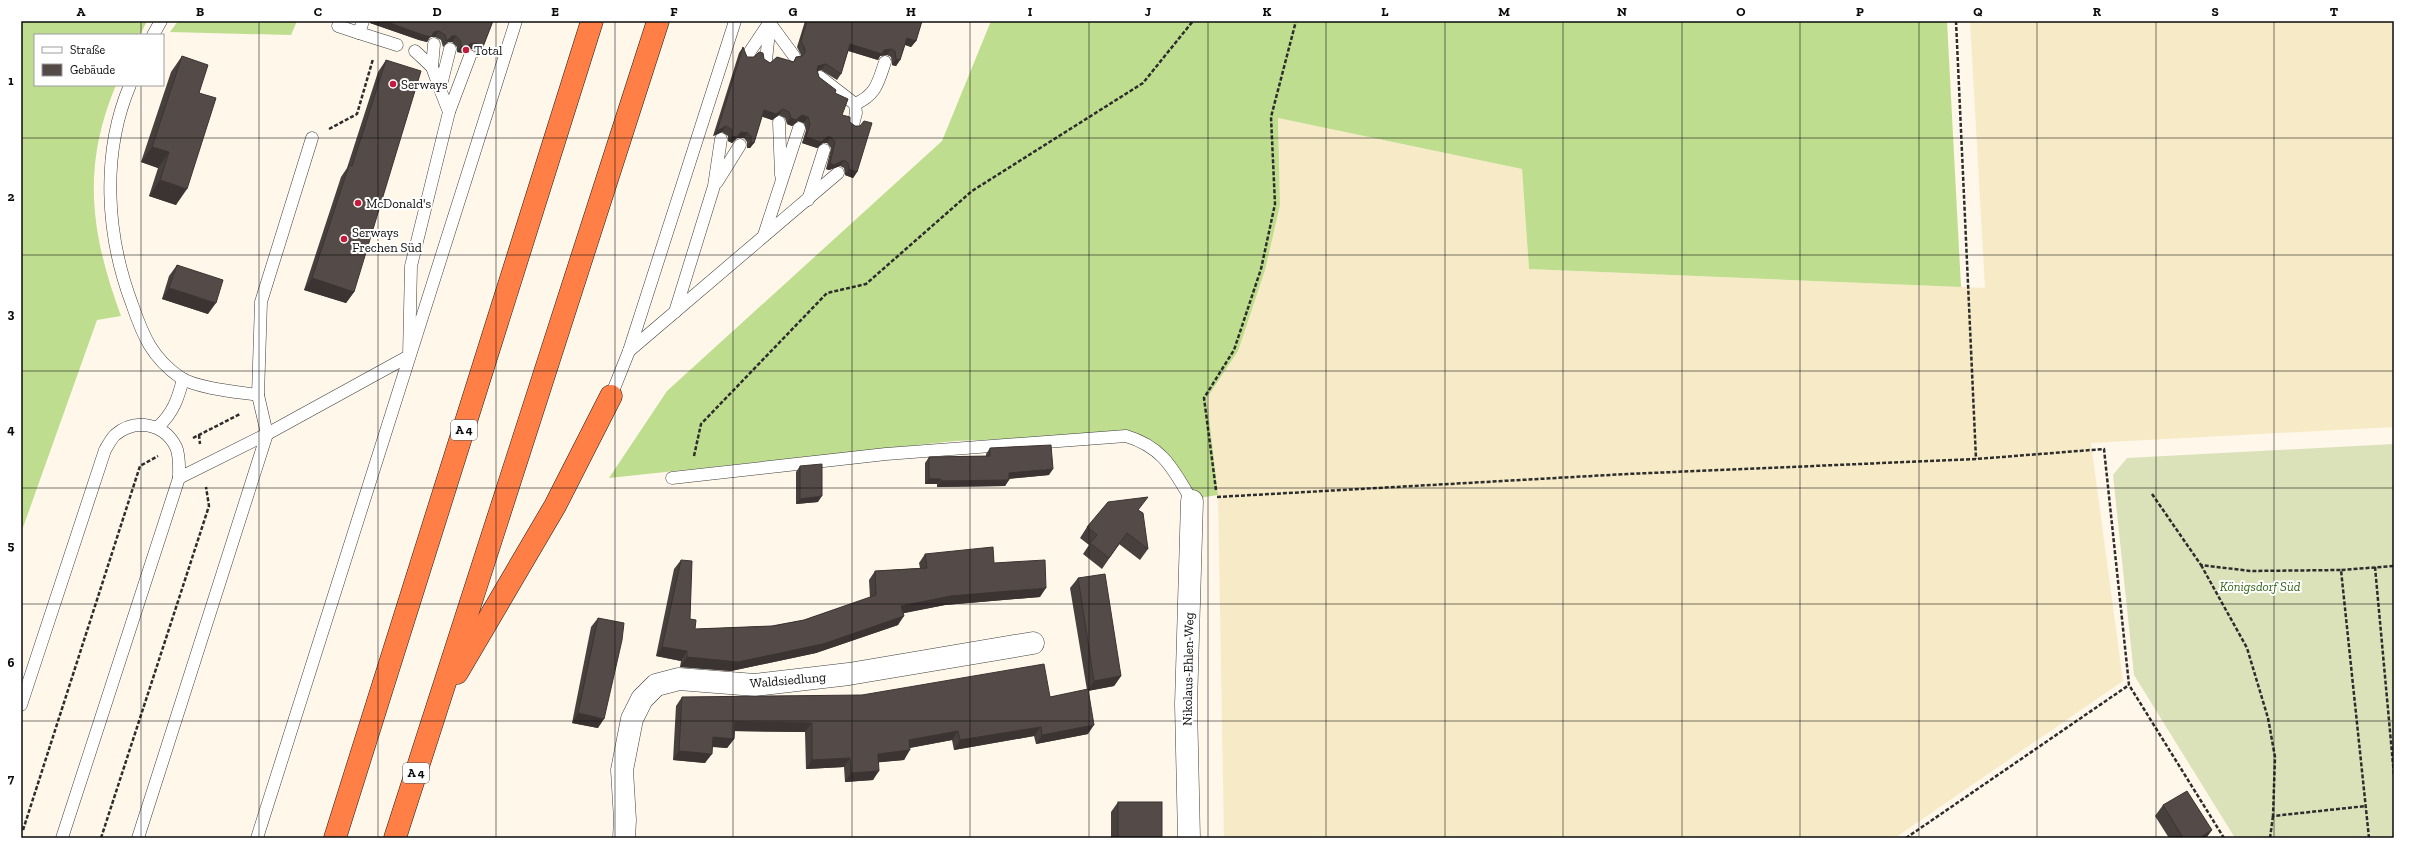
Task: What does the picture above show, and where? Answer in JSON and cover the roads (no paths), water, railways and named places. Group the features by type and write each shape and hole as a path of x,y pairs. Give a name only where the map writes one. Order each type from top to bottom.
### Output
{"highway":[{"name":"A 4","path":"335,838 592,21"},
{"name":"A 4","path":"395,838 658,21"},
{"path":"436,709 555,506 611,396"}],"street":[{"name":"Nikolaus-Ehlen-Weg","path":"1189,838 1186,704 1192,501"},
{"name":"Waldsiedlung","path":"624,838 626,820 622,770 632,719 642,699 656,685 679,679 755,685 771,684 849,674 1033,643"}],"lane":[{"path":"154,34 162,21"},
{"path":"340,21 338,26 359,33 381,33 397,45"},
{"path":"359,33 363,21"},
{"path":"257,838 516,21"},
{"path":"611,396 629,352 735,21"},
{"path":"747,56 770,21"},
{"path":"770,21 794,56"},
{"path":"766,61 770,21"},
{"path":"434,44 432,67 449,112"},
{"path":"440,89 450,49"},
{"path":"416,51 432,67"},
{"path":"409,356 411,266 449,112 470,56"},
{"path":"820,78 839,96 855,104 867,99 877,86 885,62"},
{"path":"130,86 113,142 110,212 120,273 144,338 160,360 183,379 259,400"},
{"path":"853,125 856,113 855,104"},
{"path":"779,122 782,182"},
{"path":"764,235 799,128"},
{"path":"138,838 267,434 259,400 261,302 312,138"},
{"path":"675,312 714,186 721,139"},
{"path":"714,186 740,145"},
{"path":"808,201 824,150"},
{"path":"629,352 764,235 808,201 838,173"},
{"path":"179,478 267,434 409,356"},
{"path":"158,427 169,416 174,408 183,379"},
{"path":"21,706 104,450 114,436 128,427 142,424 158,427 168,436 176,448 179,478 62,838"},
{"path":"672,478 696,474 886,454 1126,436 1145,442 1170,464 1192,501"}],"place":[{"name":"Total","path":"466,50"},
{"name":"Serways","path":"393,84"},
{"name":"McDonald's","path":"358,203"},
{"name":"Serways Frechen Süd","path":"344,239"}],"park label":[{"name":"Königsdorf Süd","path":"2260,586"}]}
